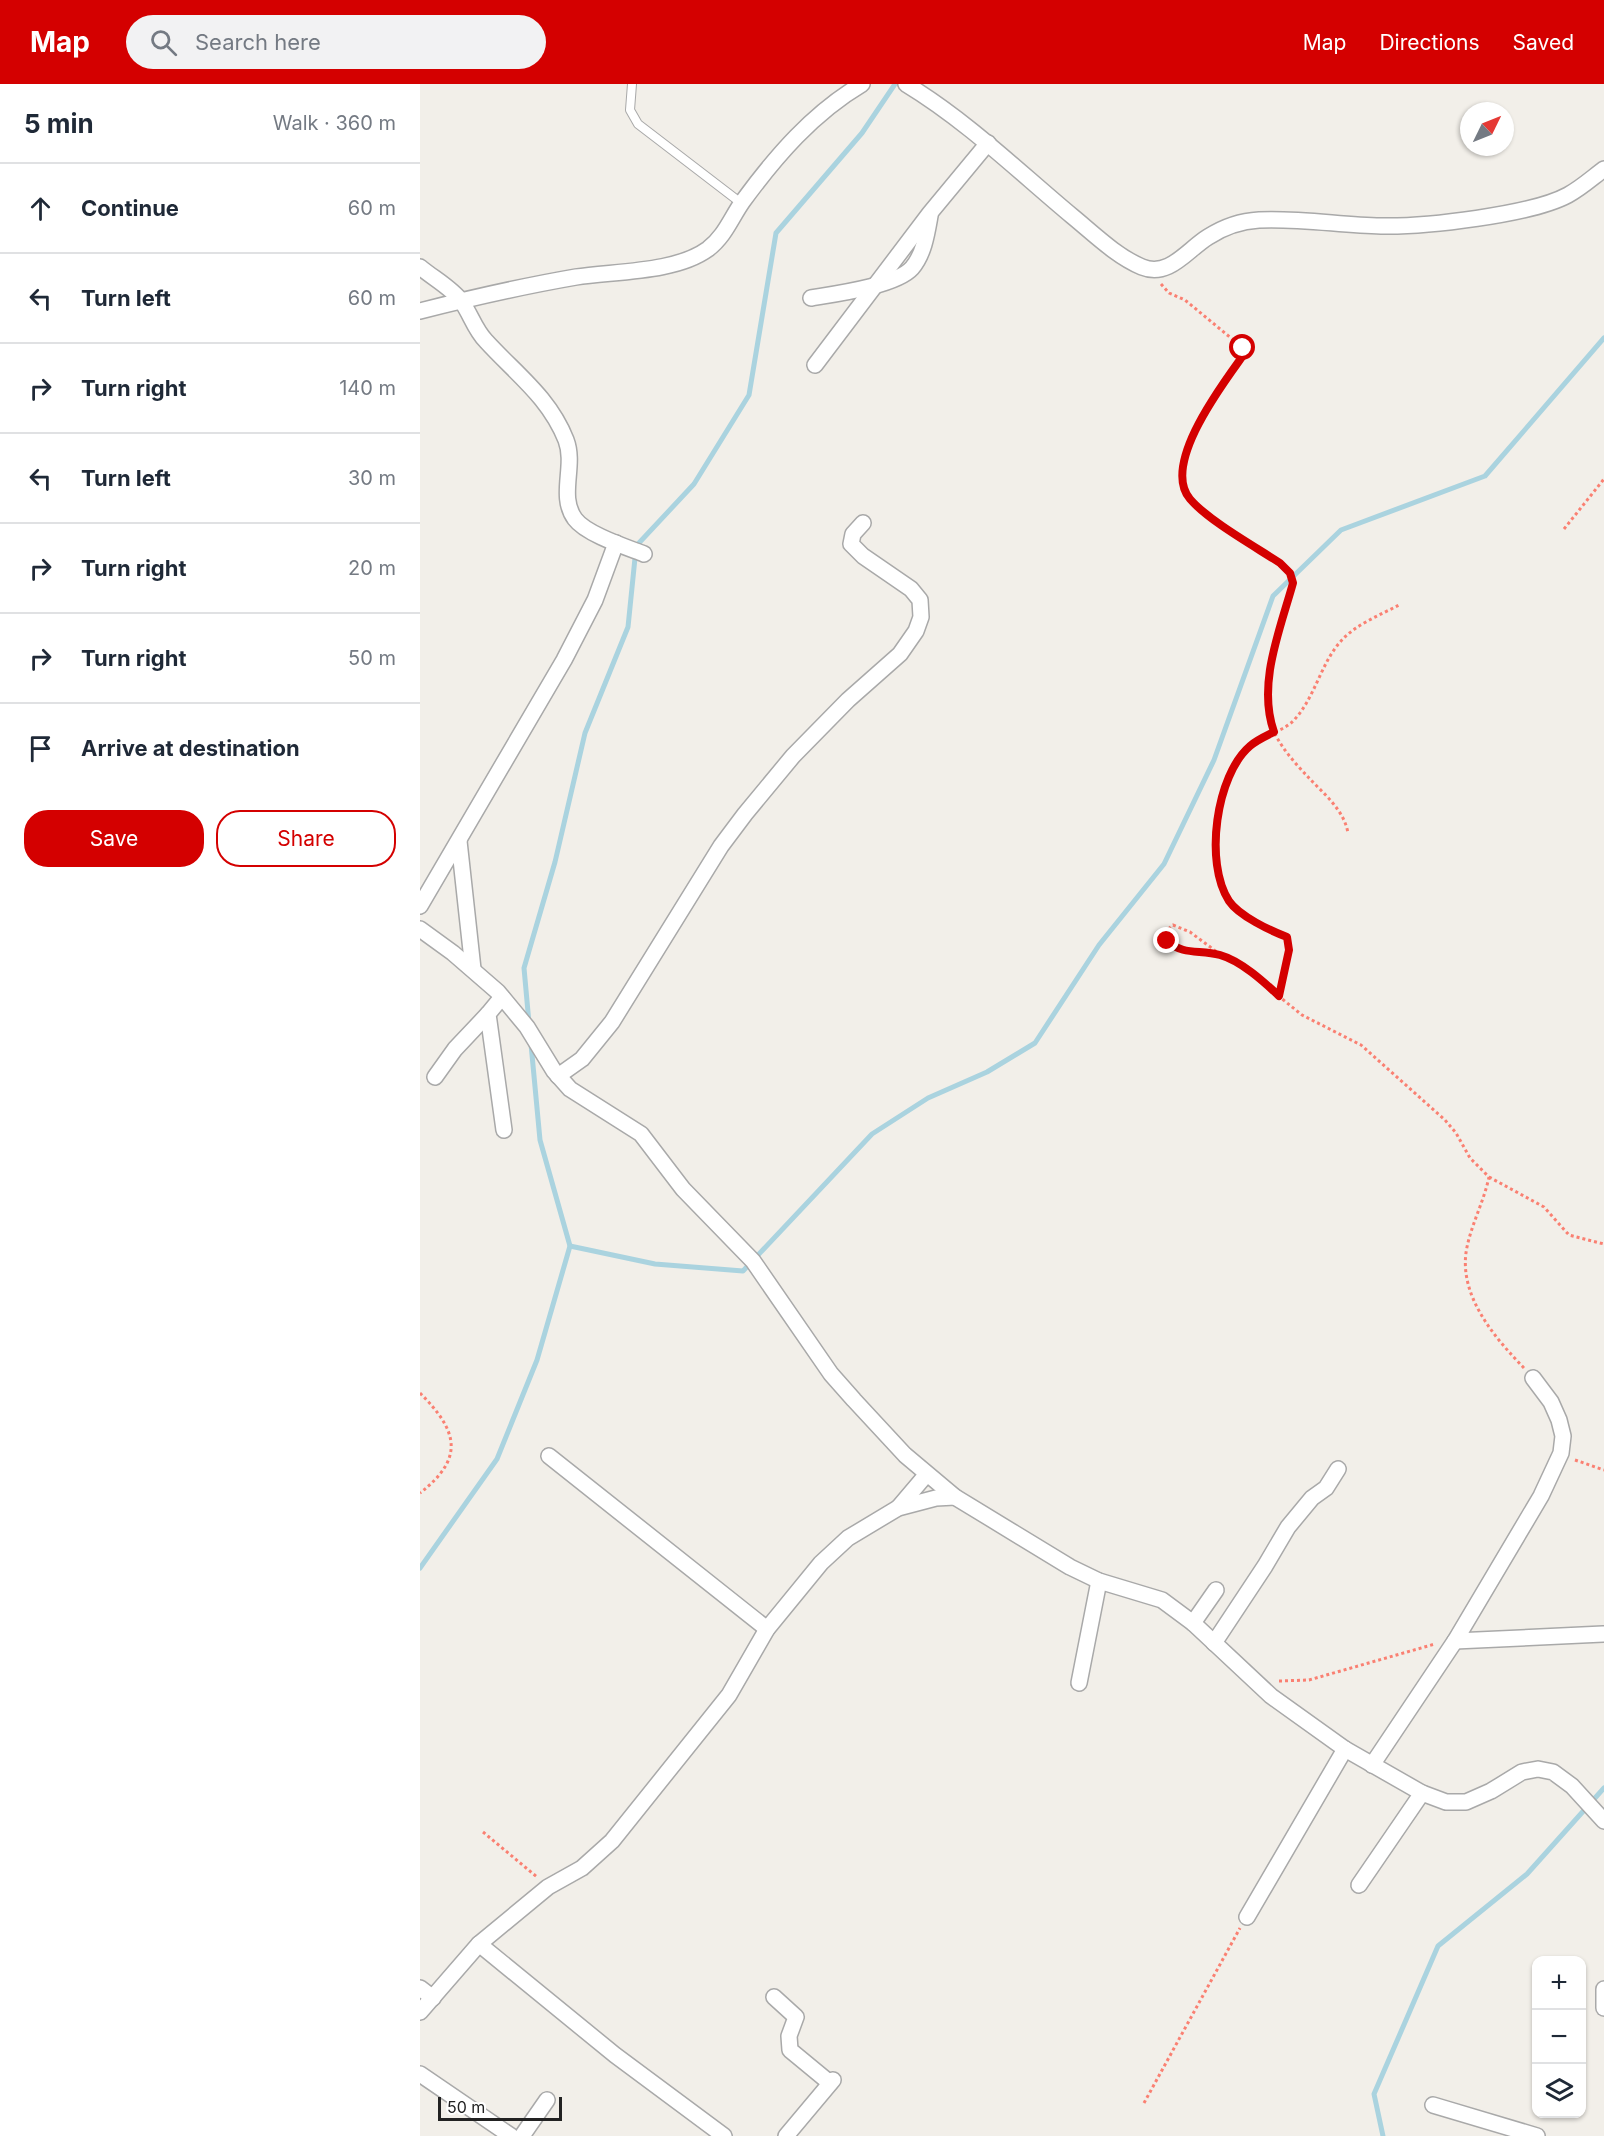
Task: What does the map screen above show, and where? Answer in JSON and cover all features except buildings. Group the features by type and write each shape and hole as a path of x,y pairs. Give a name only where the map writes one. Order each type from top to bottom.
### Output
{"street":[{"path":"420,312 462,301 576,278 641,270 693,256 708,249 724,234 741,203 785,147 815,118 862,84"},
{"path":"906,84 988,143 1114,250 1150,269 1160,270 1173,265 1210,235 1232,225 1257,220 1382,226 1450,221 1512,211 1554,201 1582,186 1604,169"},
{"path":"815,365 930,213 988,143"},
{"path":"420,267 462,301 485,340 525,378 557,419 567,443 571,467 568,486 571,514 577,523 644,554"},
{"path":"811,298 877,283"},
{"path":"558,1076 582,1059 612,1022 721,846 745,814 824,724 900,654 916,631 921,617 920,600 911,589 863,556 852,544 853,534 863,523"},
{"path":"420,906 564,660 595,600 616,543"},
{"path":"459,841 472,969"},
{"path":"420,929 472,969 502,997 527,1028 558,1076 588,1102 640,1134 683,1189 753,1261 831,1374 876,1425 926,1475 955,1497 1037,1549 1099,1581 1162,1600 1193,1623 1257,1683 1345,1749 1422,1792 1446,1802 1466,1802 1491,1791 1522,1772 1538,1769 1553,1772 1572,1786 1604,1821"},
{"path":"435,1077 455,1049 502,997"},
{"path":"488,1014 504,1130"},
{"path":"1372,1765 1455,1641 1542,1496 1559,1457 1563,1436 1559,1420 1551,1402 1533,1378"},
{"path":"549,1456 766,1629"},
{"path":"1214,1643 1288,1527 1312,1498 1326,1488 1338,1469"},
{"path":"898,1508 926,1475"},
{"path":"420,2013 479,1944 548,1887 582,1868 612,1841 729,1695 766,1629 821,1563 849,1538 898,1508 936,1498 955,1497"},
{"path":"1079,1683 1099,1581"},
{"path":"1193,1623 1216,1590"},
{"path":"1455,1641 1603,1634"},
{"path":"1247,1917 1345,1749"},
{"path":"1359,1885 1422,1792"},
{"path":"479,1944 615,2055 724,2136"},
{"path":"420,1988 433,1998"},
{"path":"1604,1989 1604,2008"},
{"path":"774,1997 796,2017 789,2036 790,2050 831,2081 786,2136"},
{"path":"420,2074 511,2136"},
{"path":"522,2136 547,2100"},
{"path":"1432,2104 1538,2136"}],"lane":[{"path":"632,84 630,110 638,124 741,203"}],"path":[{"path":"1150,269 1169,293 1185,300 1243,348 1242,357 1205,410 1184,462 1182,482 1190,500 1290,573 1293,583 1272,660 1268,713 1274,732 1287,752 1330,800 1346,823 1348,833"},
{"path":"1564,529 1604,479"},
{"path":"1279,996 1289,950 1287,937 1259,924 1230,903 1218,867 1216,832 1221,796 1234,767 1249,746 1295,720 1342,639 1399,605"},
{"path":"1221,955 1177,950 1167,941 1166,931 1173,925 1181,927 1245,969 1302,1015 1361,1045 1407,1089 1445,1120 1456,1133 1470,1158 1489,1177 1544,1207 1569,1235 1604,1244"},
{"path":"1489,1177 1466,1250 1470,1288 1476,1308 1482,1317 1533,1378"},
{"path":"420,1393 446,1425 451,1436 451,1459 447,1467 420,1493"},
{"path":"1559,1457 1594,1464 1604,1470"},
{"path":"1257,1683 1309,1680 1423,1647 1455,1641"},
{"path":"483,1832 548,1887"},
{"path":"1144,2103 1247,1917"}],"waterway":[{"path":"638,544 694,484 749,395 776,233 862,133 895,84"},
{"path":"570,1246 655,1264 743,1271 872,1134 928,1098 987,1072 1035,1043 1099,945 1164,864 1214,760 1273,596 1341,530 1485,476 1604,338"},
{"path":"529,1023 524,968 555,862 585,733 628,627 635,558"},
{"path":"420,1568 497,1459 537,1360 570,1246 540,1140 531,1044"},
{"path":"1383,2136 1374,2094 1438,1946 1527,1874 1604,1788"}],"route":[{"path":"1167,941 1177,950 1221,955 1245,969 1279,996 1289,950 1287,937 1259,924 1230,903 1224,891 1218,867 1216,832 1221,796 1234,767 1249,746 1274,732 1268,713 1272,660 1293,583 1290,573 1280,563 1190,500 1182,482 1184,462 1199,423 1205,410 1242,357 1243,348"}]}
